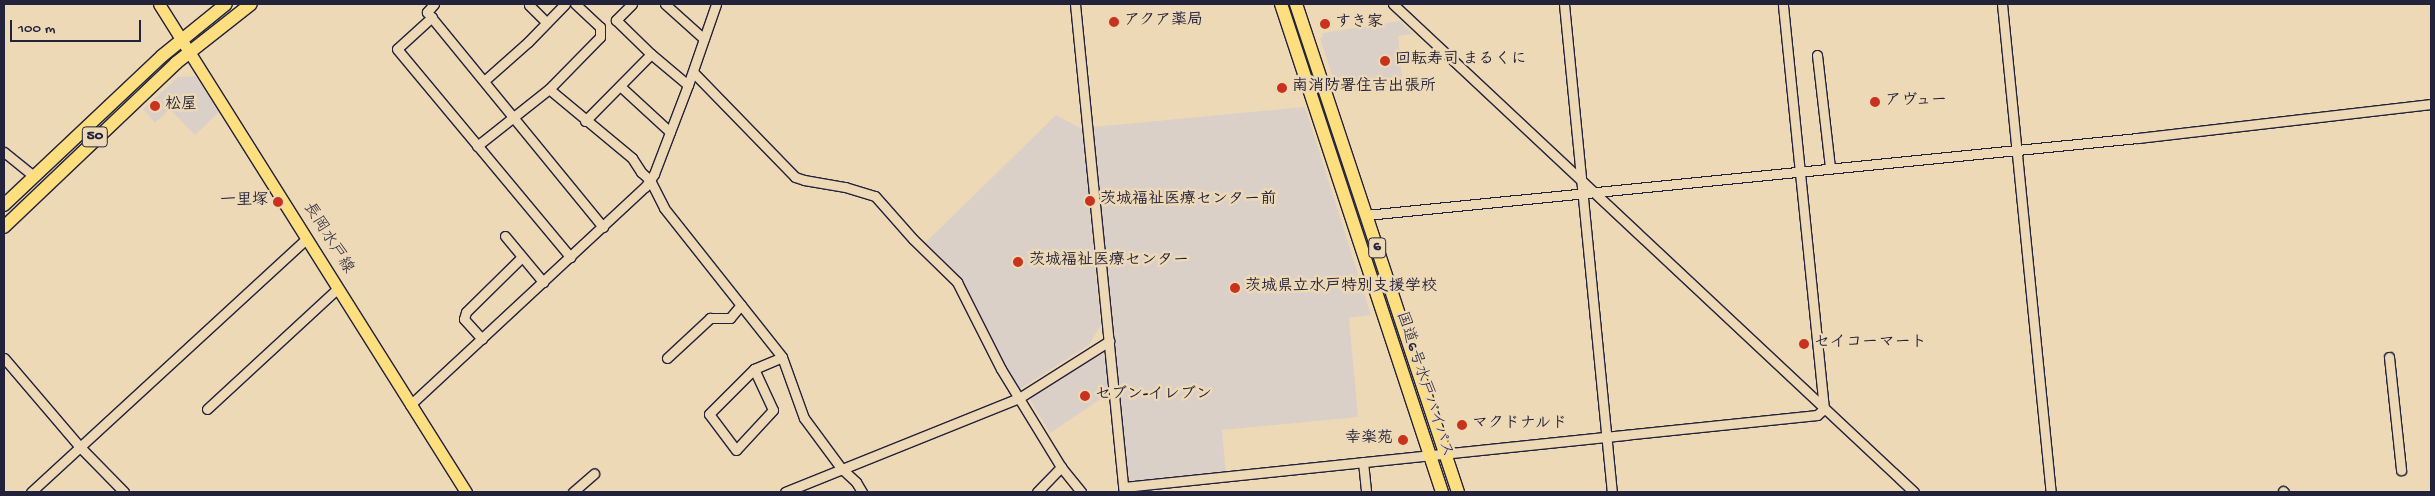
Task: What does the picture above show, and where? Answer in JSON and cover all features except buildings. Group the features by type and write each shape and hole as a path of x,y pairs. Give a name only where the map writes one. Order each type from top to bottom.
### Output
{"highway":[{"name":"50","path":"4,205 182,39 226,4"},
{"name":"50","path":"4,227 91,141 190,51 251,4"},
{"name":"国道6号水戸バイパス","path":"1281,4 1442,492"},
{"name":"国道6号水戸バイパス","path":"1296,4 1458,492"}],"main road":[{"name":"長岡水戸線","path":"159,4 466,492"}],"street":[{"path":"434,4 427,12 603,227"},
{"path":"530,4 528,6 548,23"},
{"path":"484,81 548,23 565,4"},
{"path":"477,146 549,89 600,37 600,27 575,4"},
{"path":"632,4 616,20 651,54 688,85"},
{"path":"665,4 704,40"},
{"path":"410,405 603,227 650,180 693,72 716,4"},
{"path":"1075,4 1124,490 1445,452 1606,438 1817,415 1824,409"},
{"path":"1393,4 1583,184 1588,193 1914,492"},
{"path":"1564,4 1583,184"},
{"path":"1783,4 1824,409"},
{"path":"2002,4 2051,492"},
{"path":"432,17 397,49 570,257"},
{"path":"585,121 651,54"},
{"path":"1817,55 1830,168"},
{"path":"693,72 794,177 845,187 875,196 913,239 957,282 1001,369 1061,466 1081,492"},
{"path":"620,86 670,132"},
{"path":"549,89 585,121 632,158 641,172 650,180 664,208 782,356 804,418 862,492"},
{"path":"1366,214 1800,172 2017,148 2138,138 2431,104"},
{"path":"4,152 34,176"},
{"path":"1588,193 1606,438 1612,492"},
{"path":"505,236 543,282"},
{"path":"31,492 307,238"},
{"path":"482,339 464,319 466,312 522,257"},
{"path":"207,409 338,288"},
{"path":"667,358 710,318 730,318 741,305"},
{"path":"785,492 1019,398 1109,341"},
{"path":"754,369 773,410 736,450 709,414 754,369 782,356"},
{"path":"2389,357 2401,470"},
{"path":"4,358 80,447 124,492"},
{"path":"1363,462 1366,492"},
{"path":"1037,492 1061,466"},
{"path":"573,492 594,474"}],"shaded area":[{"path":"1400,21 1413,34 1398,36 1403,85 1345,92 1343,85 1336,87 1320,38 1323,37 1323,33"},
{"path":"195,76 220,111 195,135 170,109 155,123 143,109 178,77"},
{"name":"茨城県立水戸特別支援学校","path":"1305,107 1371,315 1349,318 1358,417 1222,430 1226,474 1133,483 1128,480 1093,127"},
{"name":"茨城福祉医療センター","path":"1056,115 1082,129 1101,325 1089,345 1018,390 959,279 923,245"},
{"path":"1097,353 1108,357 1110,393 1050,433 1029,398"}],"place":[{"name":"アクア薬局","path":"1114,22"},
{"name":"すき家","path":"1325,24"},
{"name":"回転寿司 まるくに","path":"1385,61"},
{"name":"南消防署住吉出張所","path":"1282,88"},
{"name":"アヴュー","path":"1875,102"},
{"name":"松屋","path":"155,106"},
{"name":"茨城福祉医療センター前","path":"1090,201"},
{"name":"一里塚","path":"278,202"},
{"name":"茨城福祉医療センター","path":"1018,262"},
{"name":"茨城県立水戸特別支援学校","path":"1235,288"},
{"name":"セイコーマート","path":"1804,344"},
{"name":"セブン-イレブン","path":"1085,396"},
{"name":"マクドナルド","path":"1462,425"},
{"name":"幸楽苑","path":"1403,440"}]}
